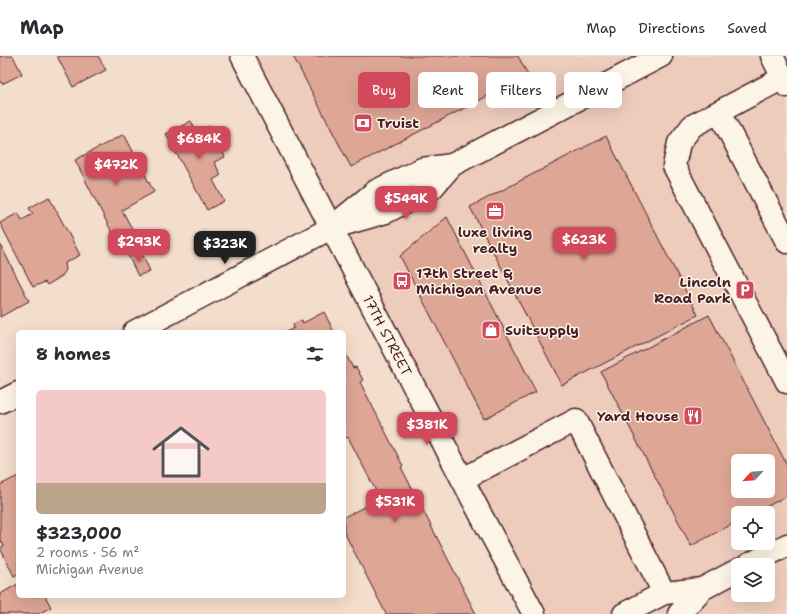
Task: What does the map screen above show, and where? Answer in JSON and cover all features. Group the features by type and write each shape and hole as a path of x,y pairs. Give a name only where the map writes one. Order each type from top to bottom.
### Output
{"street":[{"name":"17TH STREET","path":"242,56 534,614"},
{"path":"139,330 331,228 376,191 422,169 452,165 661,56"},
{"path":"772,56 785,82 692,126 679,143 674,166 787,382"},
{"path":"719,112 787,242"},
{"path":"0,402 16,393"},
{"path":"463,479 576,420 664,593"},
{"path":"762,558 787,545"},
{"path":"679,614 702,589 731,574"},
{"path":"624,614 664,593 702,589"}],"shaded area":[{"path":"242,56 787,56 787,614 534,614"}],"building":[{"path":"0,56 13,56 22,74 2,84 0,81"},
{"path":"57,56 98,56 106,70 73,87"},
{"path":"293,56 518,56 526,72 486,72 486,97 478,101 478,72 418,72 418,108 465,108 351,167"},
{"path":"191,121 197,133 209,126 225,157 214,162 221,175 213,180 224,201 207,210 166,134"},
{"path":"124,134 154,192 122,210 140,244 122,252 75,160"},
{"path":"606,136 698,315 562,385 470,207"},
{"path":"49,197 80,255 65,263 66,270 62,276 47,285 45,282 33,287 0,223 18,213 22,220 33,214 29,208"},
{"path":"447,217 536,392 484,419 400,256"},
{"path":"0,244 29,301 0,317"},
{"path":"140,249 150,271 138,276 128,255"},
{"path":"324,312 333,330 290,330 294,328 293,324 302,320 303,323"},
{"name":"Yard House","path":"709,315 787,465 787,496 768,506 731,506 731,525 691,546 601,372"},
{"path":"346,355 353,368 356,367 363,380 360,382 403,466 401,467 476,614 386,614 346,536 346,516 380,499 348,437 346,438"},
{"path":"16,477 16,575 14,576 0,548 4,546 0,539 0,485"},
{"path":"16,585 16,598 46,598 51,607 38,614 0,614 0,594"}],"place":[{"name":"Truist","path":"363,123"},
{"name":"luxe living realty","path":"495,211"},
{"name":"17th Street & Michigan Avenue","path":"402,281"},
{"name":"Lincoln Road Park","path":"745,290"},
{"name":"Suitsupply","path":"491,330"},
{"name":"Yard House","path":"693,416"}]}
